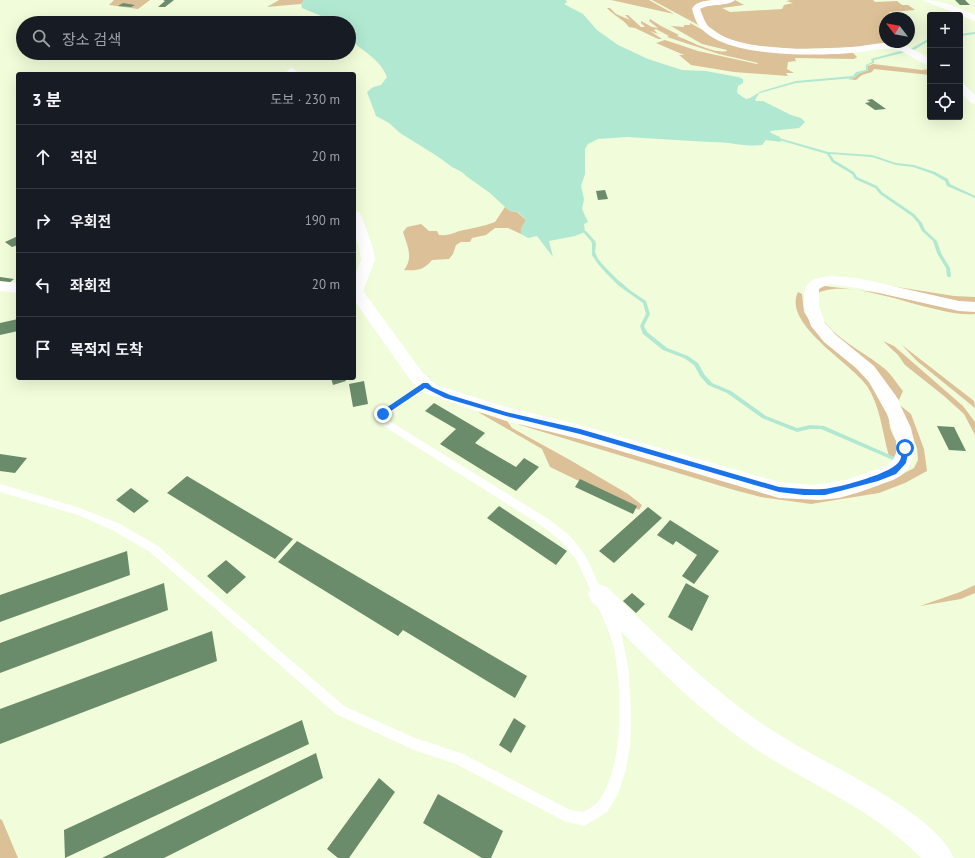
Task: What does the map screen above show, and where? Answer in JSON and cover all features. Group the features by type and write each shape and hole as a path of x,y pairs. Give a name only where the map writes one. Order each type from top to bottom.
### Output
{"street":[{"path":"731,0 703,4 697,6 696,9 705,28 723,40 746,46 794,51 853,50 890,46 909,50 927,61"},
{"path":"926,0 946,5 975,18"},
{"path":"963,89 975,101"},
{"path":"356,220 366,248 368,260 356,288"},
{"path":"356,291 402,358 417,377 430,388 448,396 506,414 580,432 779,490 804,492 825,492 875,479 893,472 903,462 905,448 903,431 895,409 879,382 868,370 834,344 819,326 810,304 812,288 820,282 830,280 857,283 959,306 975,307"},
{"path":"0,286 16,288"},
{"path":"598,594 715,705 758,735 885,810 910,828 940,858"}],"lane":[{"path":"0,488 80,512 116,527 154,549 340,710 414,744 459,758 508,785 563,812 584,819 604,805 618,778 624,747 625,714 622,671 615,632 581,558 566,539 546,523 382,421 381,417 383,414 426,385"}],"shaded area":[{"path":"114,0 150,0 138,9 109,5"},
{"path":"279,0 304,0 301,4 267,7"},
{"path":"304,0 566,0 567,2 564,4 583,14 597,30 618,45 648,59 682,70 706,71 743,79 743,83 738,86 737,93 746,99 760,92 755,100 756,101 763,101 791,115 801,118 805,122 799,128 770,131 771,133 780,137 781,142 766,140 762,145 627,137 598,139 588,144 585,149 585,174 581,186 584,199 582,209 588,222 584,224 585,232 575,236 549,241 553,257 537,236 528,238 521,234 521,229 526,220 518,212 510,211 490,193 462,172 452,167 400,133 389,123 376,116 367,92 373,87 381,85 387,77 380,65 356,45 356,16 321,16 302,8 301,3"},
{"path":"611,0 649,0 674,14"},
{"path":"652,0 727,0 698,4 702,27"},
{"path":"735,0 744,5 722,8 730,12 782,9 784,5 793,3 786,1 791,0 873,0 875,2 897,1 902,5 908,5 915,10 879,12 879,46 795,49 751,45 727,39 706,25 699,7 705,4"},
{"path":"607,8 610,8 616,14 630,20 625,15 628,15 641,27 645,27 641,21 652,27 658,28 649,21 650,19 679,35 677,36 716,51 727,50 702,44 671,26 684,27 684,25 690,25 690,23 712,35 765,49 850,50 857,57 854,59 795,58 796,61 788,62 787,69 794,73 786,73 788,76 734,72 691,65 679,55 684,55 656,43 665,40 698,51 758,63 719,54 667,37 669,36 656,29 654,30 658,34 650,31 662,39 658,39 635,28 629,27 624,21"},
{"path":"873,64 927,69 927,75 874,69 872,72 862,75 856,80 847,79 854,78 858,74 867,70 868,66"},
{"path":"505,207 510,211 517,212 526,220 521,229 521,234 508,228 495,228 486,235 472,238 470,242 461,242 456,245 453,254 449,259 432,260 423,268 404,270 409,261 409,251 403,232 407,227 421,224 429,231 437,231 439,235 450,234 495,222"},
{"path":"878,284 954,296 975,297 975,303 954,302"},
{"path":"825,286 849,289 831,289 816,294 817,307 822,318 831,329 841,338 888,371 903,391 899,400 879,375 866,363 844,347 825,329 813,306 812,292 816,288"},
{"path":"852,289 881,293 952,309 975,309 975,314 938,310"},
{"path":"798,292 802,294 804,312 811,323 863,371 890,413 889,422 891,430 899,445 896,458 889,456 878,411 872,394 859,377 820,342 809,330 800,317 796,304"},
{"path":"883,341 894,346 963,406 975,422 975,435 964,414 905,365 898,355"},
{"path":"902,345 974,401 975,408 917,361"},
{"path":"896,402 911,414 924,449 927,471 905,483 879,493 811,504 761,497 734,490 520,425 515,421 648,458 792,495 893,479 914,468 918,460 917,448 907,422"},
{"path":"478,412 505,418 512,428 628,494 642,505 639,510 550,467 542,449"},
{"path":"975,585 975,593 961,599 920,606 960,592"},
{"path":"0,819 2,820 18,858 0,858"}],"building":[{"path":"163,0 174,0 165,7 158,7 165,1"},
{"path":"955,0 965,0 970,5 960,5"},
{"path":"123,3 135,5 131,7 118,6"},
{"path":"872,99 886,109 875,110 865,103 870,102 867,100"},
{"path":"605,190 608,199 598,200 596,191"},
{"path":"16,237 16,246 12,247 5,242"},
{"path":"0,277 14,279 9,283 0,282"},
{"path":"16,319 16,331 0,335 0,323"},
{"path":"332,380 346,380 346,381 333,385"},
{"path":"364,381 368,404 353,407 349,384"},
{"path":"434,403 485,433 475,443 516,467 524,458 539,467 516,491 440,444 456,429 425,411"},
{"path":"937,426 954,427 966,451 949,450"},
{"path":"0,454 27,458 15,473 0,471"},
{"path":"187,476 293,539 275,559 167,493"},
{"path":"580,479 637,506 633,514 575,487"},
{"path":"131,488 149,501 134,513 116,500"},
{"path":"499,506 567,551 556,565 487,518"},
{"path":"648,507 662,518 614,563 599,551"},
{"path":"670,520 719,551 694,584 682,576 697,555 676,541 673,545 657,535"},
{"path":"297,541 527,676 515,698 403,630 398,636 278,562"},
{"path":"127,551 130,575 0,622 0,595"},
{"path":"226,560 246,577 227,594 207,576"},
{"path":"164,583 168,610 0,673 0,643"},
{"path":"686,583 709,596 692,631 668,617"},
{"path":"632,593 645,604 636,613 623,601"},
{"path":"212,631 217,661 0,744 0,709"},
{"path":"514,718 526,726 511,753 499,745"},
{"path":"302,720 309,744 65,858 64,830"},
{"path":"316,753 323,778 164,858 102,858"},
{"path":"379,778 395,792 349,858 338,858 327,849"},
{"path":"438,794 503,831 491,858 482,858 423,823"}],"waterway":[{"path":"963,35 975,33"},
{"path":"760,92 796,82 854,77 857,73 867,70 867,65 873,62 872,60 913,49 927,41"},
{"path":"780,139 828,153"},
{"path":"828,153 872,156 896,164 914,166 934,173 947,180 948,185 975,197"},
{"path":"828,153 833,161 853,173 856,178 876,187 881,193 913,215 920,223 923,230 935,241 939,253 948,268 949,276"},
{"path":"585,232 593,241 593,252 596,259 621,285 645,302 648,314 642,326 645,333 665,349 686,357 696,364 702,375 710,384 729,392 764,417 797,430 810,427 822,427 895,459"}],"route":[{"path":"383,414 426,385 448,396 506,414 580,432 779,490 804,492 825,492 875,479 893,472 903,462 905,448"}]}
